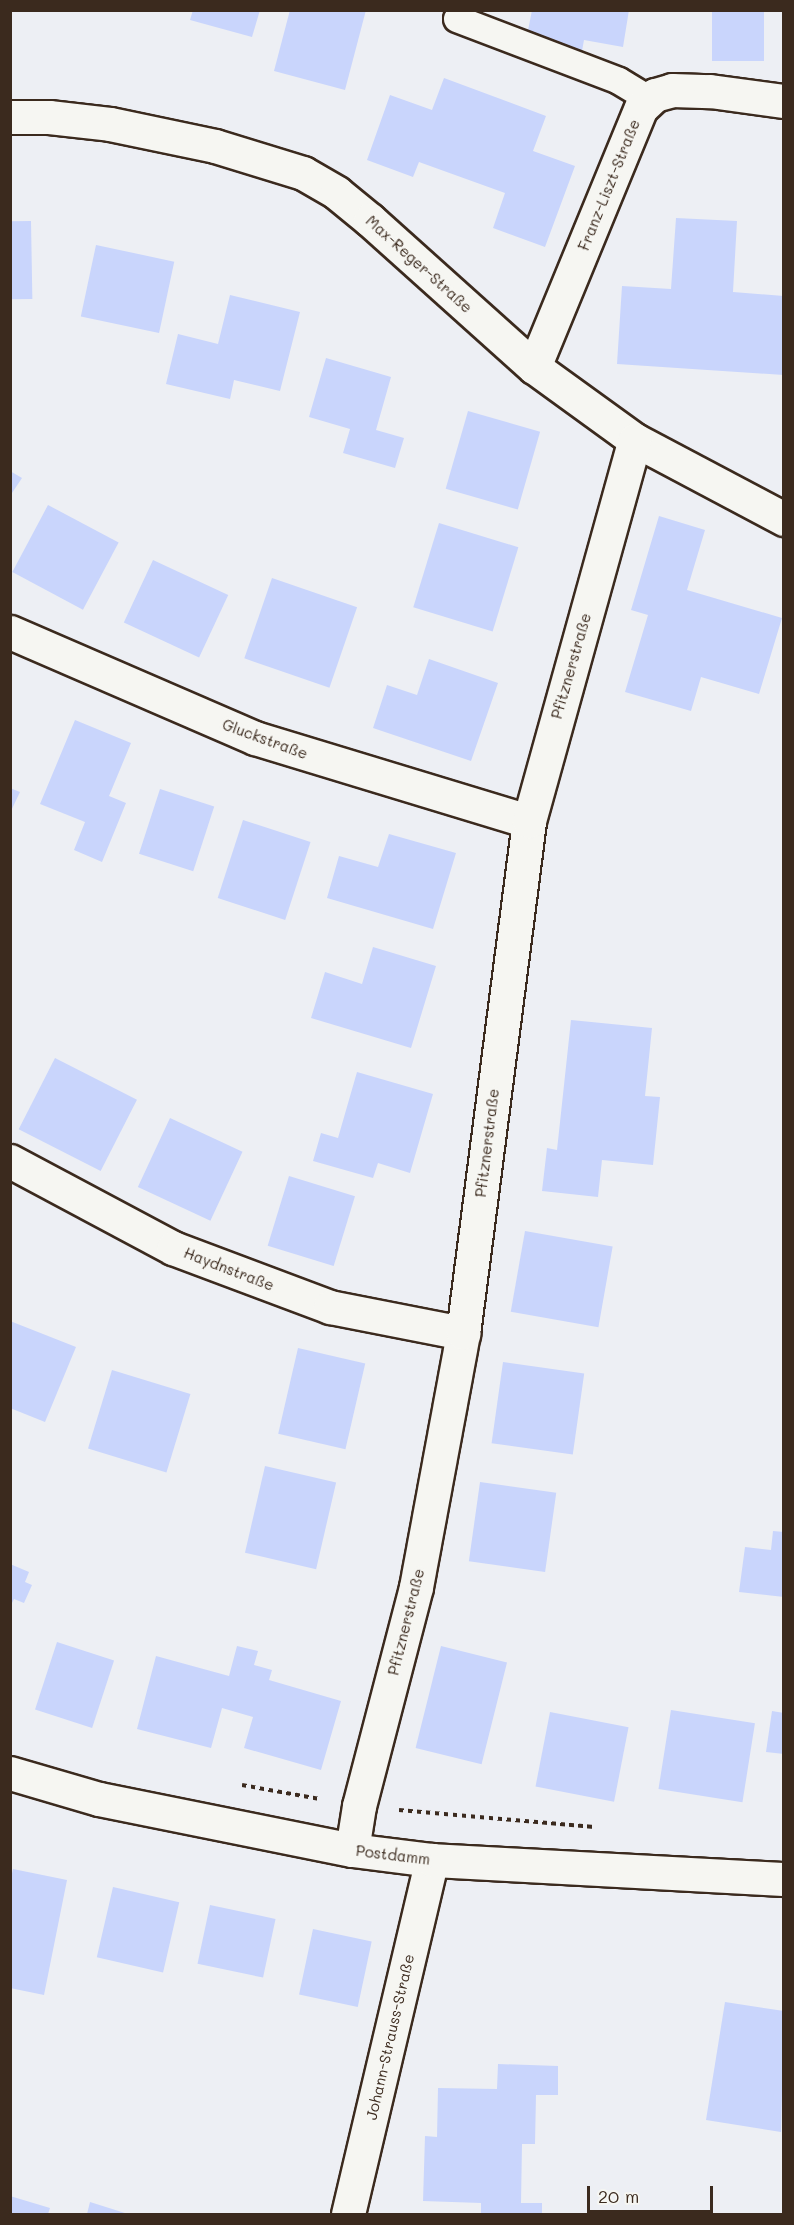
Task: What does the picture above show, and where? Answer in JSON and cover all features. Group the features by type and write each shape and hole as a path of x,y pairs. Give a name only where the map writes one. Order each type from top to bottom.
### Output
{"street":[{"path":"651,100 672,90 689,89 783,101"},
{"name":"Franz-Liszt-Straße","path":"534,367 641,108 651,100"},
{"name":"Max-Reger-Straße","path":"10,117 49,117 110,124 215,146 303,173 337,193 370,220 534,367 635,440 783,519"},
{"name":"Pfitznerstraße","path":"352,1850 359,1806 416,1587 463,1333 529,821 635,440"},
{"name":"Gluckstraße","path":"10,633 255,738 529,821"},
{"name":"Haydnstraße","path":"10,1161 173,1248 330,1307 463,1333"},
{"name":"Postdamm","path":"10,1773 99,1798 352,1850 432,1860 783,1879"},
{"name":"Johann-Strauss-Straße","path":"348,2214 432,1860"}],"lane":[{"path":"457,19 619,81 651,100"}],"building":[{"path":"193,10 260,10 252,37 190,20"},
{"path":"290,10 366,10 345,90 274,71"},
{"path":"532,10 629,10 623,47 584,40 582,51 526,41"},
{"path":"712,10 764,10 764,61 712,61"},
{"path":"444,78 546,116 533,151 575,166 545,247 493,228 505,193 419,162 413,177 367,160 390,95 432,110"},
{"path":"676,218 737,221 733,292 784,296 784,375 617,364 622,286 671,289"},
{"path":"10,221 31,221 32,299 11,299"},
{"path":"96,245 174,262 159,333 81,316"},
{"path":"230,295 300,312 280,391 234,380 230,399 166,384 178,334 218,344"},
{"path":"326,358 391,377 376,430 404,438 395,468 343,453 350,429 309,417"},
{"path":"468,411 540,432 518,510 446,489"},
{"path":"10,471 22,478 10,496"},
{"path":"48,505 119,543 83,610 12,572"},
{"path":"659,516 705,530 687,590 782,618 759,694 701,677 691,711 625,692 648,615 631,610"},
{"path":"439,523 518,547 493,631 413,607"},
{"path":"153,560 228,595 199,658 124,623"},
{"path":"272,578 357,607 329,688 244,658"},
{"path":"429,659 498,683 471,761 373,728 387,685 417,695"},
{"path":"75,720 131,743 109,796 126,803 102,862 74,850 85,822 40,804"},
{"path":"10,788 20,792 10,813"},
{"path":"160,789 214,807 193,871 139,854"},
{"path":"243,820 311,842 285,920 218,898"},
{"path":"389,834 456,853 433,929 327,898 339,856 378,867"},
{"path":"373,947 436,966 411,1048 311,1018 325,972 362,984"},
{"path":"571,1020 652,1028 645,1096 660,1097 653,1165 602,1160 598,1197 542,1191 547,1148 557,1150"},
{"path":"55,1058 137,1100 101,1171 19,1129"},
{"path":"357,1072 433,1094 410,1173 378,1163 373,1178 313,1161 321,1133 338,1138"},
{"path":"170,1118 243,1152 210,1221 138,1187"},
{"path":"289,1176 355,1196 334,1266 268,1246"},
{"path":"525,1231 613,1246 598,1327 511,1312"},
{"path":"10,1321 76,1347 45,1422 10,1408"},
{"path":"298,1348 365,1364 345,1449 278,1434"},
{"path":"503,1362 584,1373 573,1455 492,1443"},
{"path":"112,1370 190,1394 166,1472 88,1448"},
{"path":"265,1466 336,1482 316,1569 245,1553"},
{"path":"480,1482 556,1493 545,1572 469,1561"},
{"path":"773,1531 784,1532 784,1597 739,1592 745,1547 771,1550"},
{"path":"10,1564 29,1572 25,1582 32,1585 24,1603 14,1599 10,1607"},
{"path":"57,1642 114,1661 92,1728 35,1710"},
{"path":"237,1646 258,1651 254,1665 272,1670 269,1680 341,1701 321,1770 244,1748 253,1717 222,1708 211,1748 137,1729 156,1656 229,1676"},
{"path":"441,1646 507,1662 482,1764 416,1748"},
{"path":"671,1710 755,1723 742,1802 658,1789"},
{"path":"772,1711 784,1713 784,1754 766,1752"},
{"path":"550,1712 629,1727 614,1802 535,1787"},
{"path":"13,1869 67,1880 44,1995 10,1988 10,1882"},
{"path":"113,1887 179,1902 163,1972 97,1957"},
{"path":"210,1905 276,1919 263,1978 198,1964"},
{"path":"313,1929 372,1941 358,2007 299,1995"},
{"path":"725,2002 784,2011 781,2132 706,2120"},
{"path":"498,2064 558,2066 558,2095 536,2095 535,2144 522,2144 521,2203 542,2203 542,2214 481,2214 481,2203 423,2201 425,2136 437,2137 438,2088 497,2089"},
{"path":"10,2196 50,2208 48,2214 10,2214"},
{"path":"90,2202 128,2214 87,2214"}]}
